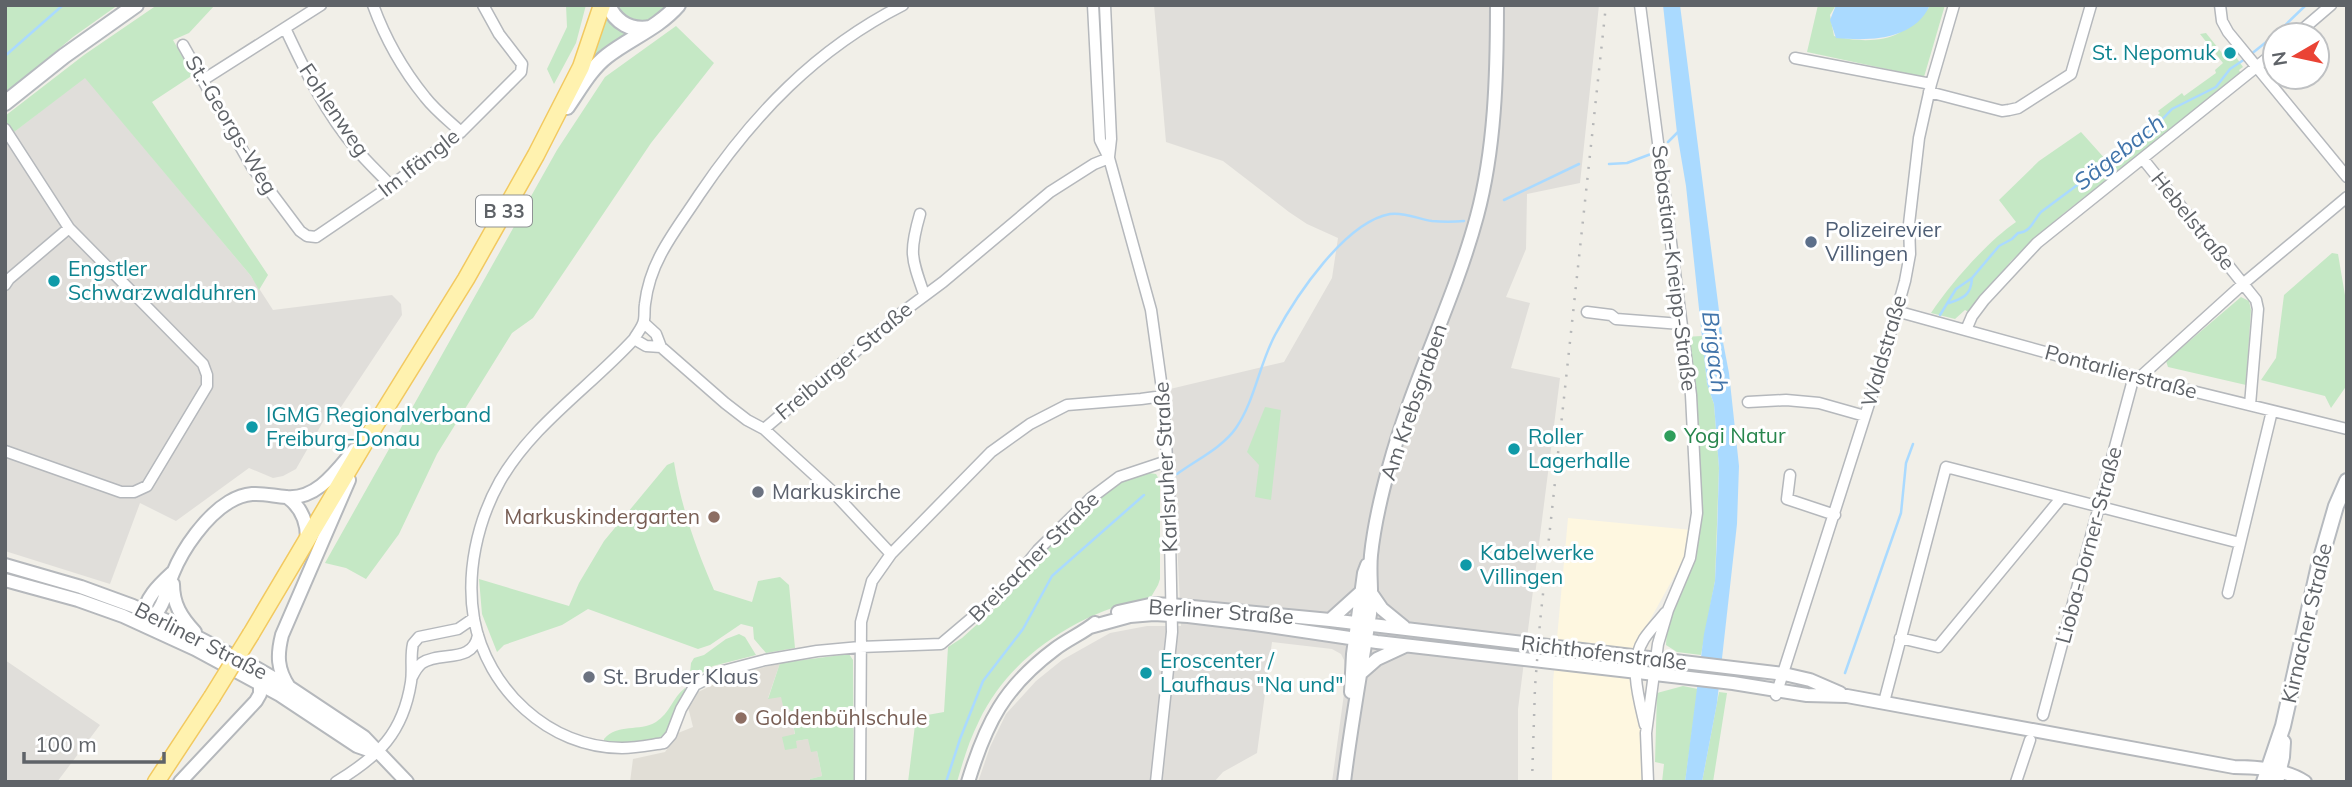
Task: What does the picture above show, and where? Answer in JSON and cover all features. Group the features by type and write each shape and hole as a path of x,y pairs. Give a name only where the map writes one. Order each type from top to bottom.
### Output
{"main road":[{"path":"5,103 136,5"},
{"name":"B 33","path":"156,782 251,634 466,279 581,67 602,5"},
{"path":"608,5 624,24 637,29 650,28"},
{"path":"542,143 599,63 666,17 678,5"},
{"name":"Kirnacher Straße","path":"2272,778 2319,565 2336,506 2347,481"}],"street":[{"path":"203,80 321,5"},
{"path":"373,5 385,33 413,80 426,98 461,132"},
{"name":"Im Ifängle","path":"307,236 316,237 391,186 461,132 521,72 522,64 499,34 483,5"},
{"path":"411,678 422,663 470,650 476,645 478,635 472,592 473,556 483,520 501,480 547,421 634,339 644,323 650,281 659,256 717,169 770,105 808,67 851,34 903,5"},
{"name":"Karlsruher Straße","path":"1093,5 1100,140 1109,158 1151,310 1163,396 1172,610 1165,711 1156,782"},
{"name":"Karlsruher Straße","path":"1105,5 1111,139 1109,158"},
{"name":"Am Krebsgraben","path":"1352,713 1351,695 1378,509 1396,441 1453,289 1477,217 1485,181 1494,97 1497,5"},
{"name":"Sebastian-Kneipp-Straße","path":"1640,5 1691,395 1697,513 1690,558 1668,610 1656,659 1646,733"},
{"name":"Waldstraße","path":"1778,693 1896,311 1910,254 1909,224 1919,138 1954,5"},
{"path":"1795,58 1930,88 2002,111 2018,108 2071,74 2091,5"},
{"path":"2220,5 2223,24 2242,50 2347,177"},
{"path":"2312,21 2331,5"},
{"name":"Fohlenweg","path":"285,28 305,71 326,106 356,149 391,186"},
{"name":"St.-Georgs-Weg","path":"183,46 252,167 300,231 307,236"},
{"path":"1966,330 1984,300 2037,243 2261,60"},
{"path":"5,129 69,228 203,364 207,375 206,386 147,486 134,492 121,492 5,451"},
{"name":"Freiburger Straße","path":"764,429 1050,192 1094,164 1109,158"},
{"name":"Hebelstraße","path":"2143,159 2256,300 2258,309 2250,405"},
{"path":"2136,377 2347,197"},
{"name":"Freiburger Straße","path":"920,214 911,245 914,267 924,294"},
{"path":"5,285 69,228"},
{"name":"Pontarlierstraße","path":"1896,311 2136,377 2347,429"},
{"path":"1587,312 1611,315 1616,319 1681,324"},
{"path":"644,323 656,334 661,347 725,403 764,429 833,492 891,554"},
{"path":"634,339 646,346 661,347"},
{"name":"Lioba-Dorner-Straße","path":"2043,715 2098,506 2136,377"},
{"path":"860,782 860,646 866,600 872,581 891,554 990,452 1030,424 1067,405 1163,396"},
{"path":"1748,402 1786,400 1819,403 1865,416"},
{"path":"2228,593 2272,411"},
{"path":"143,625 149,613 168,593 173,573 190,543 228,503 254,493 287,497 306,494 321,486 371,432"},
{"path":"238,722 267,698 284,691 278,660 282,635 371,432"},
{"name":"Breisacher Straße","path":"478,635 509,696 549,729 590,743 620,748 664,743 671,735 681,709 695,685 723,671 765,660 860,646 941,644 1006,589 1038,550 1091,498 1119,477 1167,461"},
{"path":"1884,702 1946,467 2240,543"},
{"path":"1790,475 1787,499 1835,515"},
{"path":"287,497 301,512 307,527 307,538"},
{"path":"1900,638 1938,647 2062,497"},
{"name":"Berliner Straße","path":"5,565 80,587 149,613 256,668 284,691 364,737 407,782"},
{"path":"173,573 176,605 184,620 203,640"},
{"name":"Berliner Straße","path":"5,579 78,600 143,625 195,649 261,685 284,691"},
{"path":"1330,620 1366,593 1407,629"},
{"name":"Berliner Straße","path":"1172,610 1360,639"},
{"name":"Berliner Straße","path":"968,782 980,744 994,713 1014,686 1054,650 1090,627 1130,616 1172,610 1362,624"},
{"name":"Sebastian-Kneipp-Straße","path":"1648,782 1646,733 1637,688 1638,656 1643,641 1668,610"},
{"path":"336,782 377,753 396,728 407,704 413,644 419,637 457,629 474,618"},
{"name":"Richthofenstraße","path":"1362,624 1784,674 1810,680 1847,696"},
{"name":"Am Krebsgraben","path":"1344,782 1352,713 1361,673 1360,639"},
{"name":"Richthofenstraße","path":"1360,639 1733,682 1778,693 1847,696 2234,767 2272,778 2296,776 2305,782"},
{"path":"1361,673 1377,659 1405,646"},
{"path":"180,782 238,722 260,694 261,685 256,668"},
{"path":"2016,782 2030,740"}],"shaded area":[{"path":"1154,5 1599,5 1580,183 1527,194 1526,249 1506,297 1530,303 1511,368 1560,378 1518,709 1518,782 1332,782 1346,679 1344,660 1341,654 1332,649 1272,642 1257,753 1223,772 1214,782 978,782 990,747 1006,714 1036,681 1062,660 1110,633 1147,626 1181,626 1170,389 1284,362 1332,278 1338,238 1307,224 1289,212 1223,161 1166,142"},
{"path":"85,77 251,276 273,310 392,295 401,304 402,315 335,416 324,420 296,469 273,478 249,468 176,521 140,503 110,584 5,551 5,139"},
{"path":"1568,518 1692,530 1685,557 1636,645 1631,666 1631,683 1640,718 1642,782 1552,782 1553,682"},
{"path":"5,660 100,725 57,782 5,782"},
{"name":"Goldenbühlschule","path":"780,663 768,698 781,696 790,708 796,741 808,739 817,751 822,776 810,779 810,782 630,782 633,759 665,752 678,733 693,727 688,707 694,694 731,676"}],"green space":[{"path":"5,5 118,5 73,37 5,94"},
{"path":"157,5 215,5 189,33 173,40 193,75 152,102 268,275 259,290 251,276 85,78 5,139 5,116 84,55"},
{"path":"566,5 586,5 576,43 554,84 547,69 567,27"},
{"path":"617,5 671,5 656,16 636,21 629,19"},
{"path":"1818,5 1836,5 1830,15 1834,36 1867,40 1899,33 1930,5 1945,5 1924,77 1807,52"},
{"path":"608,11 634,32 588,70"},
{"path":"676,26 714,63 651,143 533,318 512,333 437,454 399,534 366,579 346,568 325,563 557,150 605,77"},
{"path":"2206,33 2226,58 2236,57 2243,67 2239,70 2241,74 2063,214 2011,261 1971,313 1965,310 1955,319 1931,313 1970,264 2016,222 1999,200 2039,161 2081,132 2107,161 2160,113 2158,111 2216,73 2215,70 2223,63 2200,34"},
{"path":"2332,253 2338,254 2347,307 2347,385 2331,408 2325,396 2261,380 2276,358 2284,295"},
{"path":"2241,297 2249,301 2251,310 2246,385 2168,367 2166,361"},
{"path":"1702,336 1707,384 1714,404 1719,468 1715,581 1701,655 1677,652 1666,645 1668,610 1695,530 1683,337"},
{"path":"1265,407 1281,410 1271,500 1255,497 1259,465 1247,452"},
{"path":"674,462 690,527 714,590 752,602 758,581 780,577 789,585 795,648 766,653 754,639 753,627 741,624 710,645 698,649 588,609 562,625 504,645 497,652 482,614 479,579 569,606 604,541 667,465"},
{"path":"1149,473 1156,474 1160,481 1160,579 1151,597 1099,613 1074,625 1029,656 1009,675 979,721 957,782 908,782 916,717 944,712 948,647 962,638 1005,599 1048,549 1120,480"},
{"path":"739,634 745,637 756,655 713,666 699,675 690,673 694,658"},
{"path":"849,654 853,660 854,782 810,782 810,779 822,776 817,751 811,752 808,739 796,741 797,748 785,750 782,737 795,734 790,709 784,710 781,697 768,699 780,663"},
{"path":"1683,686 1698,689 1685,782 1662,782 1664,764 1655,762 1657,693"},
{"path":"685,688 666,734 660,740 607,746 604,744 604,739 616,731 656,722"},
{"path":"1719,692 1727,693 1713,782 1702,782"}],"water":[{"name":"Brigach","path":"1663,5 1680,5 1739,466 1737,524 1717,703 1702,782 1685,782 1704,634 1715,581 1719,468 1714,404 1707,384"},
{"path":"1836,5 1930,5 1923,17 1902,32 1862,39 1836,38 1830,20"}],"waterway":[{"path":"5,56 63,5"},
{"name":"Sägebach","path":"2289,21 2306,5"},
{"name":"Sägebach","path":"2250,55 2261,46"},
{"name":"Sägebach","path":"1940,315 1956,289 1972,278 1999,246 2029,228 2041,212 2154,128 2172,109 2216,87 2230,69 2245,59"},
{"path":"1668,142 1678,132"},
{"path":"1609,164 1627,163 1651,154"},
{"path":"1504,200 1579,164"},
{"path":"1177,474 1216,448 1236,428 1248,406 1270,346 1284,319 1324,263 1356,231 1373,220 1390,214 1432,221 1464,221"},
{"name":"Sägebach","path":"1949,303 1966,295 1972,278"},
{"name":"Sägebach","path":"1845,673 1901,513 1906,463 1913,444"},
{"path":"946,782 983,681 1023,629 1052,576 1144,495"}],"railway":[{"path":"1532,782 1540,622 1606,5"}],"place":[{"name":"St. Nepomuk","path":"2230,53"},
{"name":"Polizeirevier Villingen","path":"1811,242"},
{"name":"Engstler Schwarzwalduhren","path":"54,281"},
{"name":"IGMG Regionalverband Freiburg-Donau","path":"252,427"},
{"name":"Yogi Natur","path":"1670,436"},
{"name":"Roller Lagerhalle","path":"1514,449"},
{"name":"Markuskirche","path":"758,492"},
{"name":"Markuskindergarten","path":"714,517"},
{"name":"Kabelwerke Villingen","path":"1466,565"},
{"name":"Eroscenter / Laufhaus \"Na und\"","path":"1146,673"},
{"name":"St. Bruder Klaus","path":"589,677"},
{"name":"Goldenbühlschule","path":"741,718"}]}
